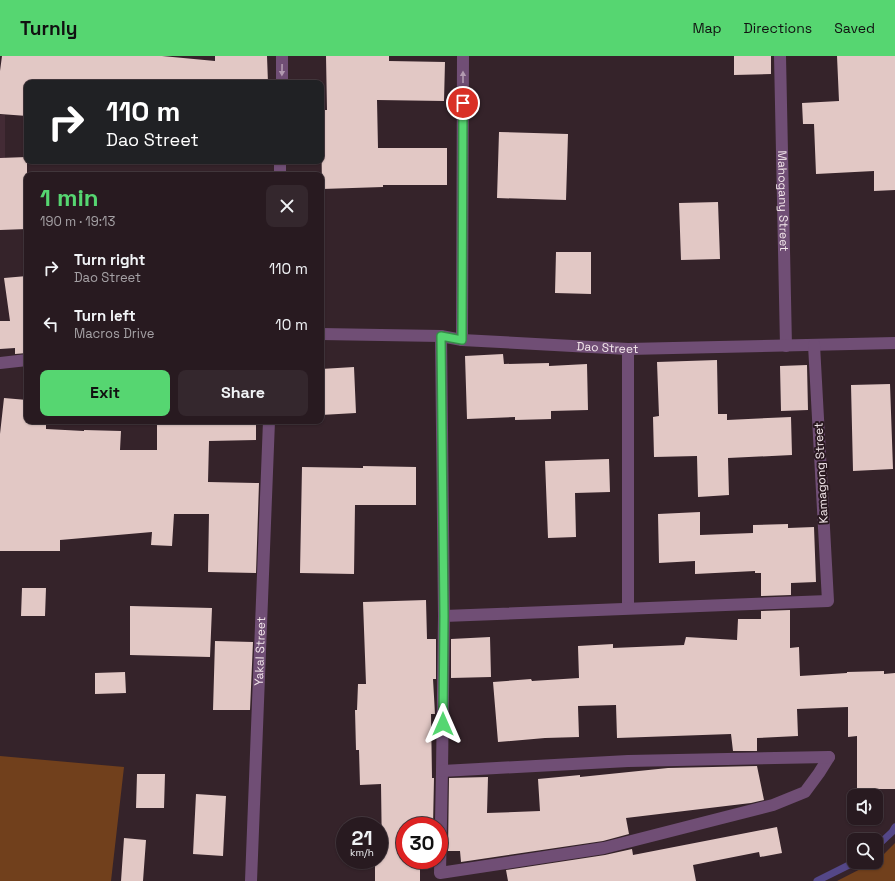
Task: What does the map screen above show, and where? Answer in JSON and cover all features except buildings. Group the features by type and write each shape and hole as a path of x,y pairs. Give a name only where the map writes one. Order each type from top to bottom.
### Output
{"street":[{"path":"282,56 282,80"},
{"path":"462,340 463,56"},
{"name":"Mahogany Street","path":"780,56 786,346"},
{"name":"Dao Street","path":"324,334 441,336 462,340 628,349 895,343"},
{"path":"441,336 444,616 440,873 604,848 773,805 805,792 829,757 628,761 442,771"},
{"name":"Kamagong Street","path":"628,608 828,601 814,345"},
{"path":"444,616 628,608 628,349"},
{"path":"0,363 24,360"},
{"name":"Yakal Street","path":"251,881 269,424"}],"shaded area":[{"path":"0,115 5,115 5,172 0,172"},
{"path":"0,756 124,767 111,881 0,881"},
{"path":"895,843 895,881 837,881 860,869 883,869 883,855"}],"waterway":[{"path":"883,840 895,827"},
{"path":"817,881 847,866"}],"route":[{"path":"443,724 444,616 441,336 462,340 463,103"}]}
